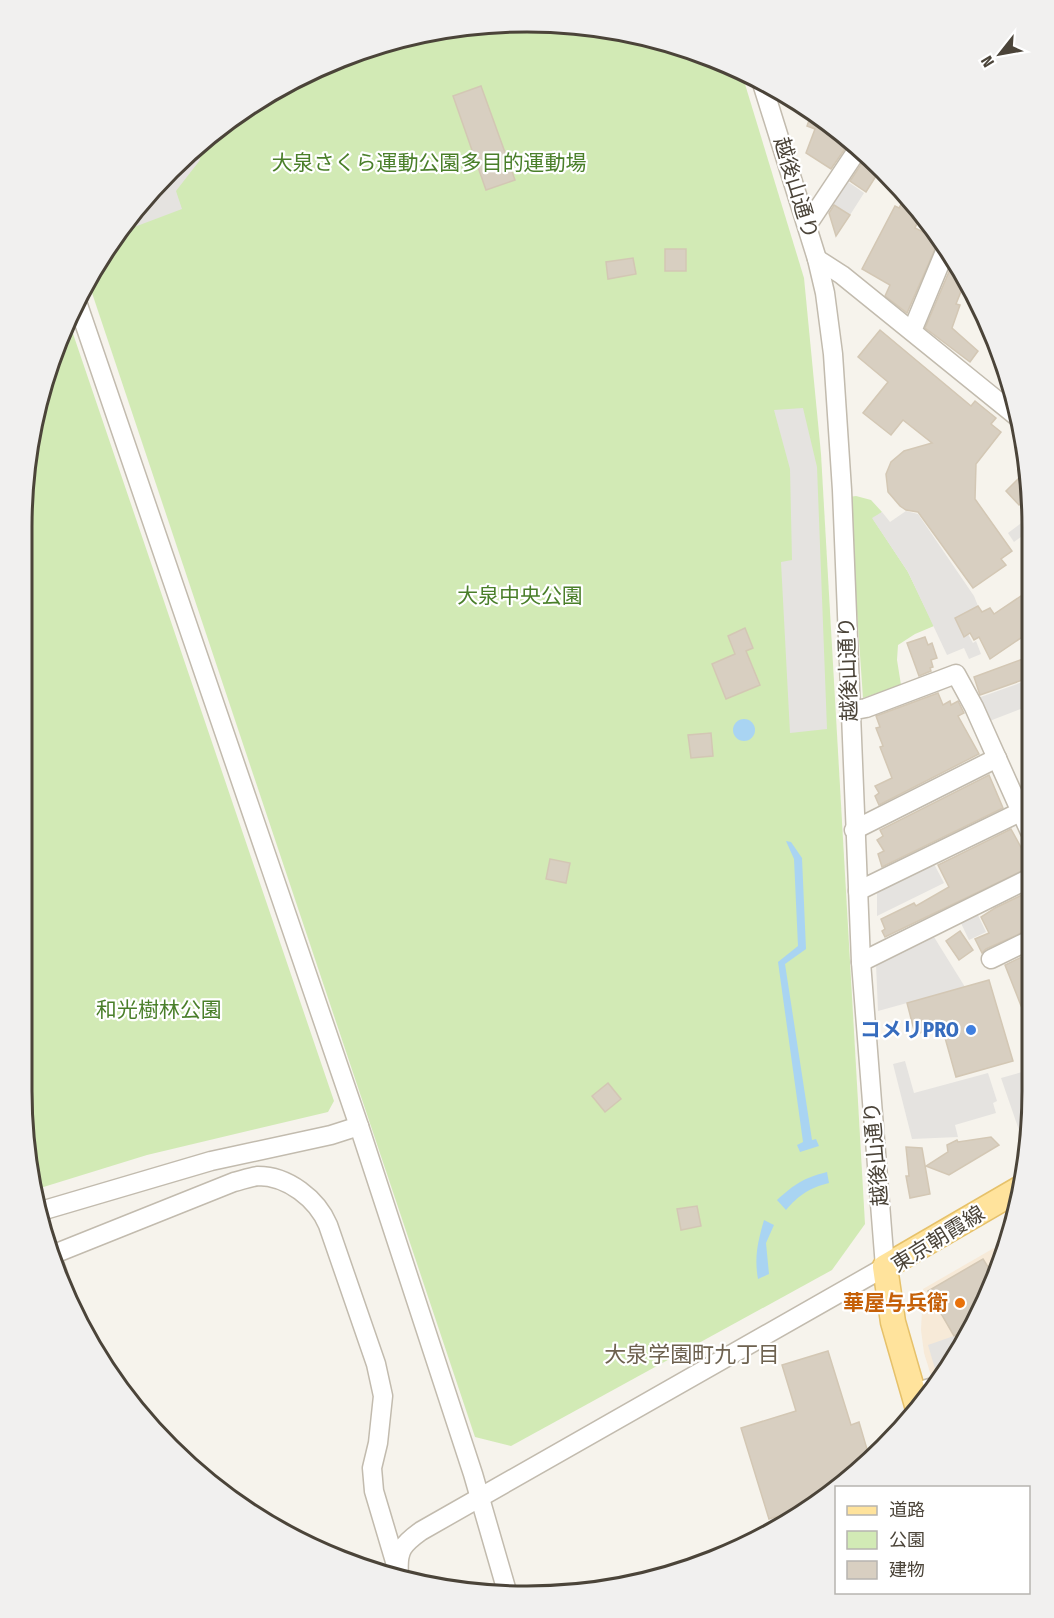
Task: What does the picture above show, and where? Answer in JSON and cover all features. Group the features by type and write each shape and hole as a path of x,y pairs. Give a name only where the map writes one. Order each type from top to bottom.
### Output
{"main road":[{"name":"東京朝霞線","path":"920,1393 893,1322 885,1267 1012,1193"}],"street":[{"name":"越後山通り","path":"765,93 808,224 825,293 833,354 842,490 861,962 885,1267"},
{"path":"808,224 854,154"},
{"path":"912,331 942,258"},
{"path":"817,259 842,275 1008,410"},
{"path":"81,313 359,1126 505,1585"},
{"path":"850,711 866,708 956,674 974,707 1022,816"},
{"path":"854,830 997,758"},
{"path":"858,891 1020,812"},
{"path":"861,962 1022,882"},
{"path":"991,959 1022,944"},
{"path":"46,1210 211,1161 331,1135 359,1126"},
{"path":"59,1252 234,1182 258,1176 292,1185 310,1198 322,1211 328,1225 376,1364 383,1396 382,1423 372,1468 374,1491 397,1569"},
{"path":"398,1570 401,1548 410,1539 479,1497 885,1267"}],"shaded area":[{"path":"199,155 200,160 176,191 182,209 132,228 154,200"},
{"path":"844,179 864,193 850,215 829,201"},
{"path":"803,408 817,467 827,729 790,733 781,562 792,560 790,469 774,410"},
{"path":"906,511 918,514 974,596 978,606 955,618 964,636 968,634 973,643 976,641 981,654 969,659 964,648 947,655 908,572 872,518 882,512 890,522"},
{"path":"1022,523 1022,536 1014,542 1008,533"},
{"path":"1022,682 1022,708 987,722 975,699"},
{"path":"933,862 944,883 877,916 877,893 881,888"},
{"path":"976,911 986,932 969,940 959,919"},
{"path":"934,937 965,987 878,1011 876,964"},
{"path":"905,1061 914,1093 988,1073 997,1101 993,1103 996,1113 955,1125 958,1137 912,1139 893,1064"},
{"path":"1022,1072 1020,1133 1020,1133 1001,1078"},
{"path":"994,1248 995,1252 985,1281 971,1310 956,1339 931,1377 924,1353 921,1330 923,1289"},
{"path":"958,1334 936,1371 928,1345"}],"green space":[{"name":"大泉中央公園","path":"527,32 559,33 624,41 655,48 717,69 744,82 804,278 821,454 865,1224 832,1270 511,1446 475,1437 92,292 115,252 154,200 200,154 225,134 279,98 337,69 399,48 462,36"},
{"name":"和光樹林公園","path":"72,331 334,1101 328,1112 147,1155 41,1188 36,1156 32,1091 33,495 41,430 48,399"},
{"path":"856,496 871,500 882,512 873,519 908,572 934,626 898,645 897,660 901,685 863,698 849,497"}],"water":[{"path":"744,719 752,722 755,730 752,738 744,741 736,738 733,730 736,722"},
{"path":"786,841 791,842 802,858 806,949 785,964 812,1140 816,1139 819,1146 800,1152 797,1145 803,1142 778,962 798,946 794,859"},
{"path":"827,1172 829,1183 805,1193 786,1210 777,1200 800,1182"},
{"path":"764,1220 774,1225 766,1243 769,1274 758,1279 757,1249"}],"building":[{"path":"481,86 515,180 486,190 453,96"},
{"path":"809,120 846,147 831,169 806,153 815,129 807,126"},
{"path":"862,162 876,176 866,192 850,181"},
{"path":"902,202 918,222 915,228 926,233 936,247 907,313 885,296 890,285 862,269 895,206 899,208"},
{"path":"834,205 850,215 836,236 829,213"},
{"path":"665,249 686,249 686,271 665,271"},
{"path":"633,258 636,274 608,279 606,262"},
{"path":"950,269 962,290 956,304 960,305 952,328 978,351 970,362 925,328"},
{"path":"880,330 971,406 975,401 996,418 991,424 1001,432 976,464 975,499 1012,551 1001,559 1006,565 973,588 918,512 906,510 900,506 888,492 886,474 891,462 904,451 932,443 903,420 891,435 863,413 888,382 858,357"},
{"path":"1019,478 1021,503 1019,505 1006,491"},
{"path":"1022,597 1022,637 990,659 979,637 974,640 970,633 964,637 955,618 978,606 982,612 990,608 994,614"},
{"path":"745,628 753,648 746,651 760,685 726,699 712,664 735,654 728,636"},
{"path":"925,637 928,645 932,643 937,658 931,660 933,667 930,668 931,671 919,676 907,643"},
{"path":"1022,659 1022,680 980,695 974,677"},
{"path":"938,693 943,705 950,701 951,705 958,701 964,713 958,716 979,754 879,805 875,796 879,793 875,786 892,778 880,747 883,746 876,728 880,727 876,716"},
{"path":"711,733 713,756 691,758 688,735"},
{"path":"989,775 1003,808 882,867 878,854 884,851 877,840 883,836 880,830"},
{"path":"1011,829 1022,849 1022,871 885,937 881,919 914,903 916,906 949,887 938,865"},
{"path":"550,859 570,863 566,883 546,879"},
{"path":"1022,895 1022,933 982,953 975,939 989,933 981,917"},
{"path":"960,931 973,950 959,960 946,941"},
{"path":"1022,957 1022,1008 1005,965"},
{"path":"989,980 1013,1061 956,1077 942,1027 915,1034 907,1003"},
{"path":"608,1083 621,1099 605,1112 592,1096"},
{"path":"991,1137 999,1145 949,1175 926,1166 948,1152 947,1145 957,1140 958,1142"},
{"path":"906,1147 922,1148 930,1194 910,1198 906,1176 909,1176"},
{"path":"697,1206 701,1226 681,1230 677,1209"},
{"name":"華屋与兵衛","path":"983,1259 989,1269 959,1333 954,1336 928,1291"},
{"path":"828,1351 851,1425 859,1422 867,1451 854,1464 802,1503 784,1514 769,1519 741,1428 796,1411 782,1365"}],"place":[{"name":"コメリPRO","path":"971,1030"},
{"name":"華屋与兵衛","path":"960,1303"}],"district":[{"name":"大泉学園町九丁目","path":"692,1354"}],"park label":[{"name":"大泉さくら運動公園多目的運動場","path":"429,163"}]}
